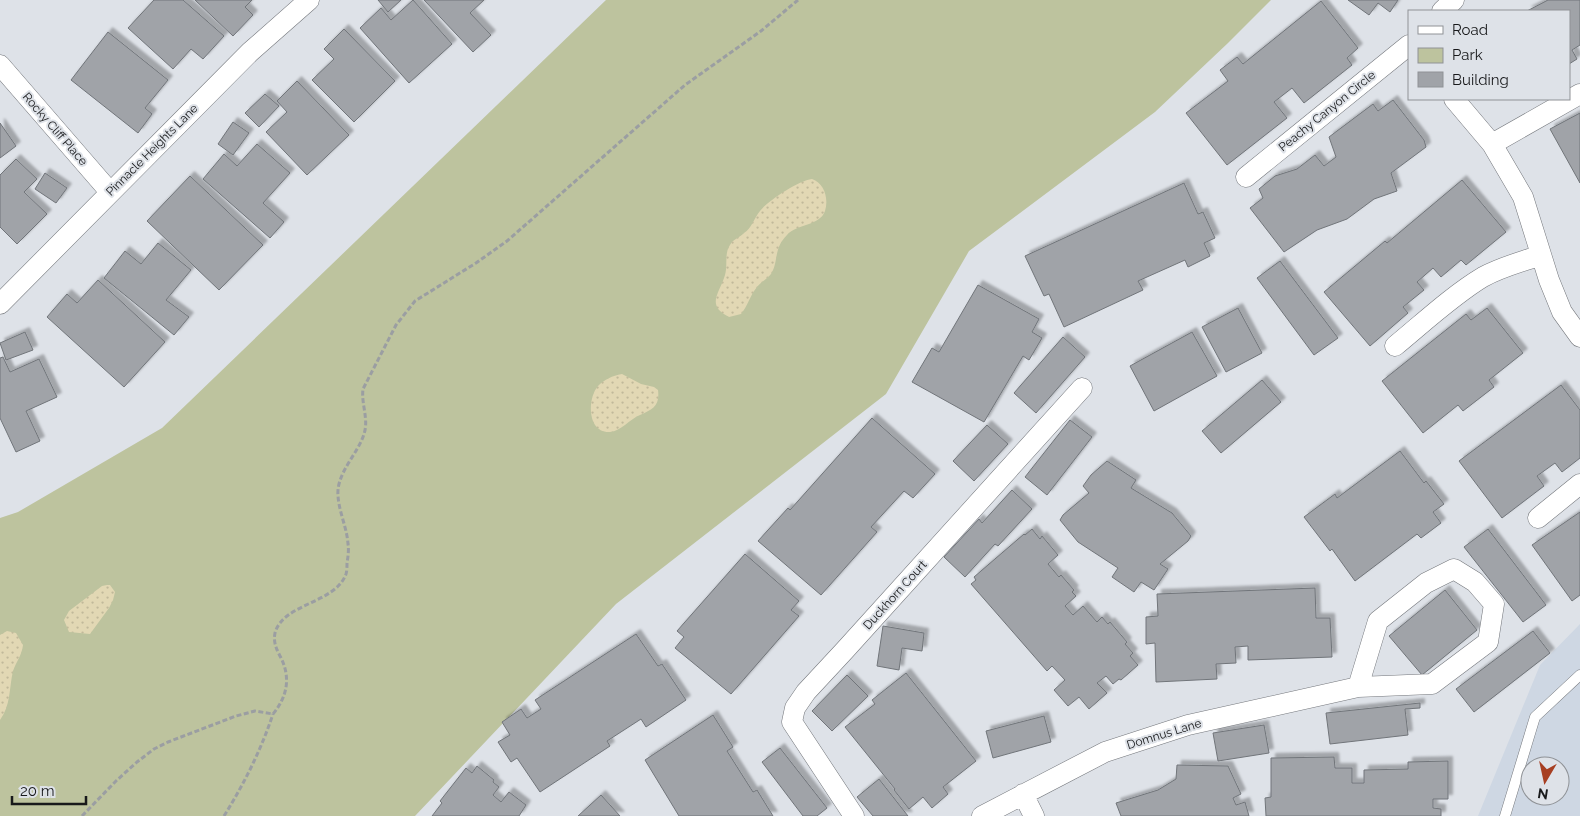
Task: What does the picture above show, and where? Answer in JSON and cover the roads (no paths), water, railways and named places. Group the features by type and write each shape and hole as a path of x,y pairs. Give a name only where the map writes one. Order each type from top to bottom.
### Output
{"street":[{"name":"Pinnacle Heights Lane","path":"0,304 250,52 309,0"},
{"path":"1443,10 1454,0"},
{"name":"Peachy Canyon Circle","path":"1246,177 1408,45"},
{"name":"Rocky Cliff Place","path":"0,65 110,192"},
{"path":"1455,100 1492,144 1523,197 1549,280 1562,312 1580,337"},
{"path":"1492,144 1569,100"},
{"path":"1395,346 1483,277 1505,267 1541,255"},
{"name":"Duckhorn Court","path":"854,816 792,722 794,708 806,692 1082,388"},
{"path":"1538,518 1580,484"},
{"name":"Domnus Lane","path":"982,816 1105,752 1188,725 1358,687 1432,684 1488,642 1494,604 1475,582 1454,569 1426,583 1378,620 1358,687"},
{"path":"1023,794 1034,816"}],"lane":[{"path":"1505,816 1535,717 1580,675"}]}
